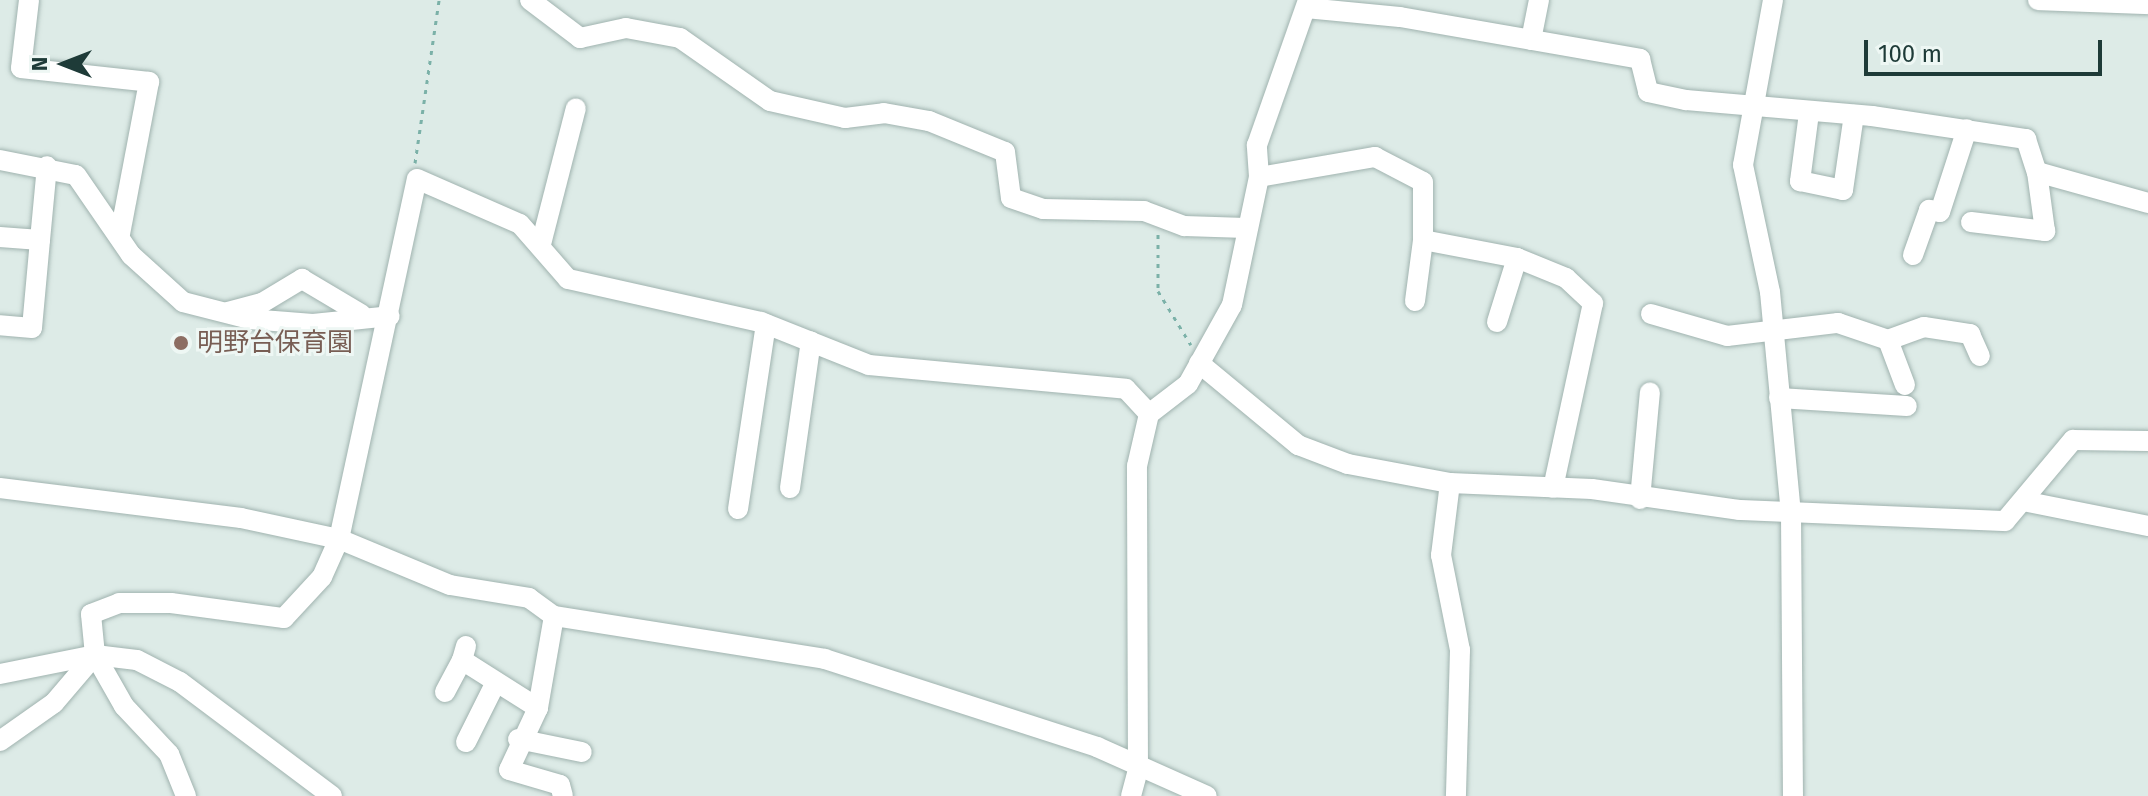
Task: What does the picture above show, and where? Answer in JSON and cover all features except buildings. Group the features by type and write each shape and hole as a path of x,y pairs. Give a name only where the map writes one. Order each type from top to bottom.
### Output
{"street":[{"path":"29,0 21,68 149,82 120,234"},
{"path":"530,0 580,38 626,28 680,38 770,101 845,118 884,113 929,121 1005,152 1011,198 1043,209 1154,214 1184,226 1246,228"},
{"path":"1531,40 1539,0"},
{"path":"1773,0 1748,109 1743,165 1771,328 1791,514 1793,796"},
{"path":"2038,0 2148,4"},
{"path":"1131,796 1138,769 1133,534 1149,414 1188,384 1232,305 1259,177 1257,145 1307,4 1640,59 1648,92 1748,109 1854,115 2026,139 2037,172 2045,231 1971,222"},
{"path":"541,244 576,108"},
{"path":"1809,113 1800,181 1843,190 1854,115"},
{"path":"1913,255 1929,210 1940,212 1967,129"},
{"path":"1259,177 1375,157 1423,182 1423,240 1415,301"},
{"path":"0,160 47,166 76,175 148,275 183,302 225,313 313,324 361,314 390,316"},
{"path":"0,325 32,328 47,166"},
{"path":"2037,172 2148,203"},
{"path":"186,796 169,754 124,706 95,655 91,614 103,606 171,603 284,618 322,577 339,539 390,316 417,179 520,224 541,244 568,279 766,324 869,365 1126,389 1149,414"},
{"path":"0,237 40,240"},
{"path":"1423,240 1517,258 1566,278 1593,303 1553,488"},
{"path":"1497,322 1517,258"},
{"path":"225,313 262,303 302,279 361,314"},
{"path":"1651,314 1727,336 1771,328 1838,323 1888,340 1924,327 1970,334 1980,356"},
{"path":"738,509 766,324"},
{"path":"1888,340 1905,385"},
{"path":"790,488 811,341"},
{"path":"1199,363 1298,445 1348,464 1450,483 1553,488 1791,514 2005,521 2073,440 2148,441"},
{"path":"1640,499 1650,392"},
{"path":"1779,398 1907,406"},
{"path":"1450,483 1441,555 1460,650 1456,796"},
{"path":"0,488 241,518 339,539 402,570 529,598 554,616 825,659 1035,725 1207,796"},
{"path":"2023,501 2148,526"},
{"path":"554,616 538,708 518,739 509,770 560,785 563,796"},
{"path":"445,692 464,653 496,682 538,708"},
{"path":"0,741 54,703 95,655"},
{"path":"0,674 95,655 137,660 180,682 332,796"},
{"path":"466,742 496,682"},
{"path":"518,739 582,752"}],"path":[{"path":"417,179 439,0"},
{"path":"1154,214 1158,291 1199,363"}],"place":[{"name":"明野台保育園","path":"181,343"}]}
